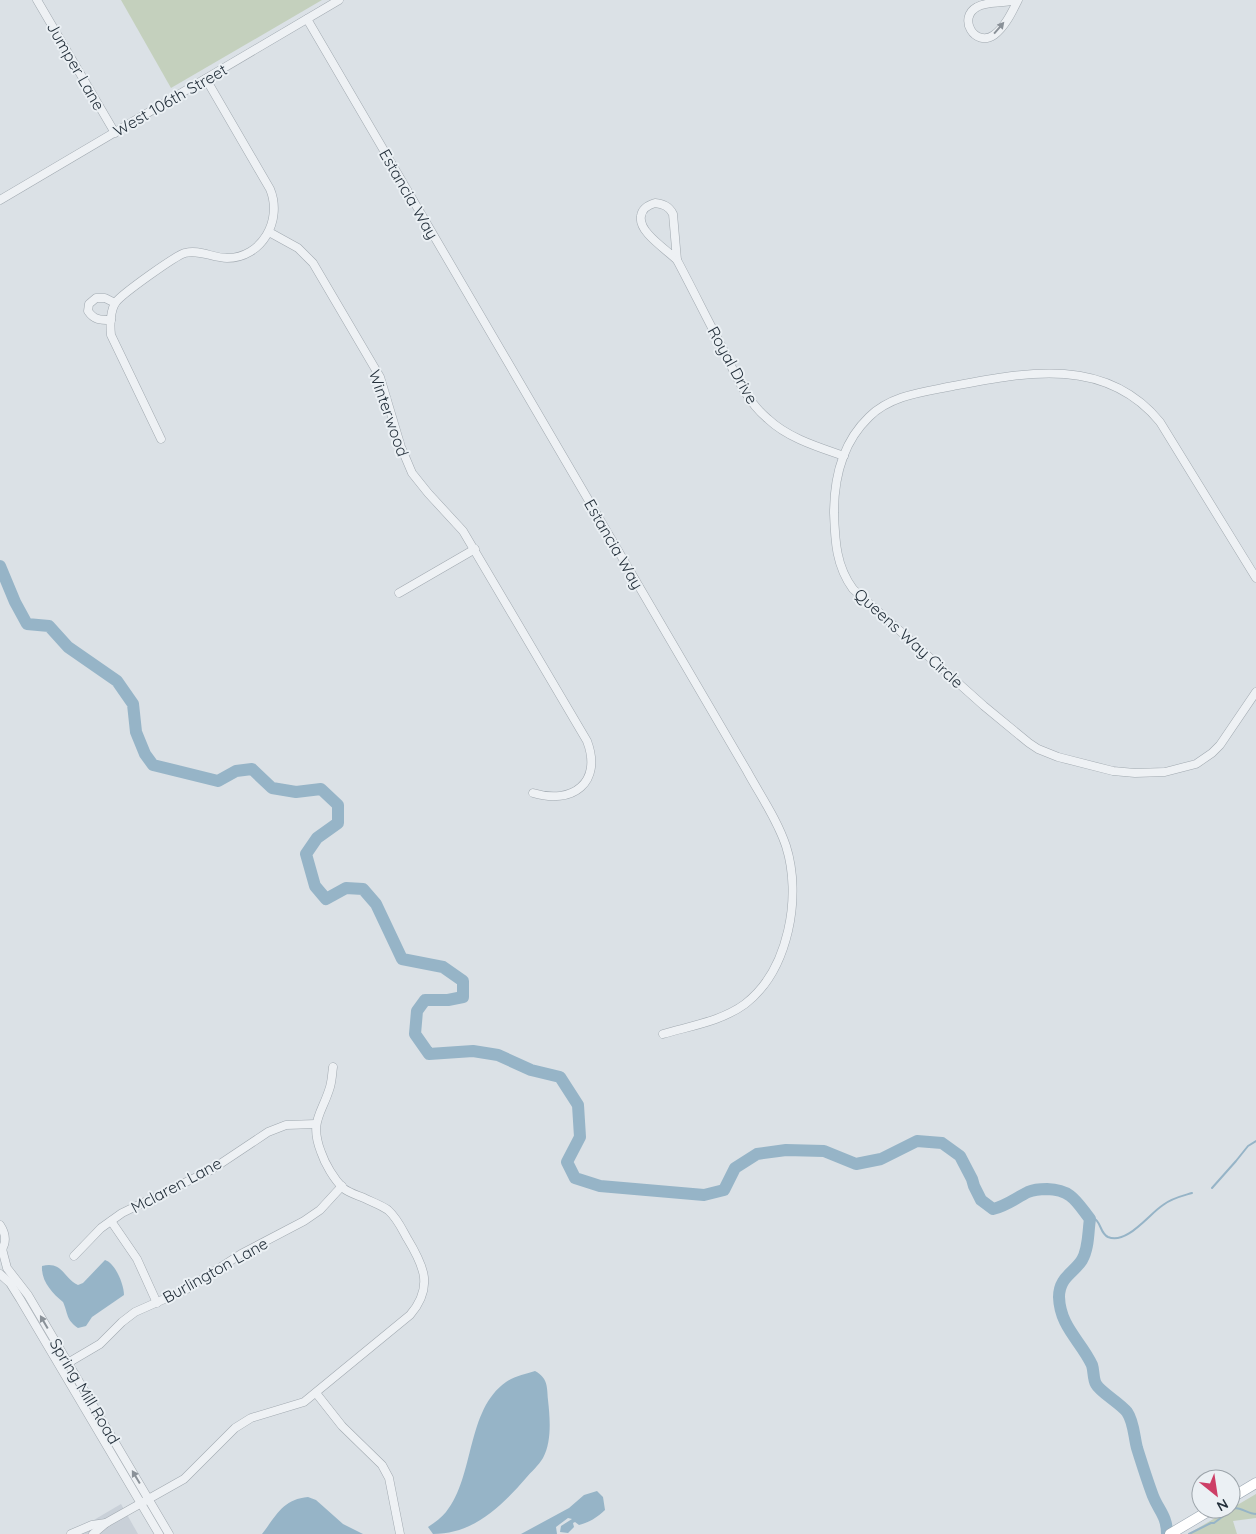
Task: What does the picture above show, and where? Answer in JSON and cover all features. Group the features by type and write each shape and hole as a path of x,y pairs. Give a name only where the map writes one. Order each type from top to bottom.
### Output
{"main road":[{"path":"1241,1492 1256,1483"},
{"path":"1175,1531 1195,1519"}],"street":[{"name":"Jumper Lane","path":"37,0 114,133"},
{"name":"West 106th Street","path":"0,200 340,0"},
{"path":"1016,0 1005,22 992,36 977,37 970,30 968,25 970,15 978,6 1016,0"},
{"name":"Estancia Way","path":"307,19 747,771 776,823 786,847 793,882 790,918 785,943 767,979 746,1003 731,1012 718,1018 663,1034"},
{"path":"161,439 115,344 110,328 110,320 115,303 179,255 192,252 211,257 236,257 243,255 257,247 269,232 274,213 273,196 259,168 206,79"},
{"name":"Royal Drive","path":"677,260 674,221 670,210 661,204 651,205 642,212 640,217 641,225 646,233 677,260 739,382 753,403 779,428 844,456"},
{"name":"Winterwood","path":"269,232 298,248 313,263 380,378 401,447 412,473 428,493 454,519 474,549 589,748 590,769 586,780 579,789 572,794 563,796 533,794"},
{"path":"110,320 96,320 88,311 89,304 96,298 105,298 115,303"},
{"name":"Queens Way Circle","path":"1256,578 1160,422 1134,396 1118,387 1098,380 1066,374 1031,373 912,394 889,403 869,417 855,434 844,456 837,477 834,498 837,556 846,580 868,604 984,706 1038,749 1058,757 1113,772 1164,772 1187,767 1204,759 1220,745 1256,692"},
{"path":"399,592 474,549"},
{"path":"93,1534 106,1523 149,1500 189,1474 235,1428 251,1418 304,1402 410,1315 419,1305 424,1291 424,1273 420,1258 394,1217 383,1207 349,1192 342,1186 332,1174 322,1154 316,1136 316,1124 330,1089 333,1068"},
{"name":"Mclaren Lane","path":"74,1256 111,1221 136,1206 211,1170 253,1141 278,1127 316,1124"},
{"name":"Burlington Lane","path":"64,1364 100,1344 122,1322 136,1312 187,1289 241,1254 304,1221 320,1210 342,1186"},
{"path":"111,1221 137,1259 157,1303"},
{"name":"Spring Mill Road","path":"0,1225 5,1237 1,1250 7,1268 28,1295 64,1364 159,1534"},
{"name":"Spring Mill Road","path":"0,1274 17,1294 64,1364 169,1534"},
{"path":"316,1393 342,1426 382,1465 390,1478 400,1534"},
{"path":"71,1534 92,1525 106,1523"}],"shaded area":[{"path":"121,1504 138,1534 70,1534"}],"green space":[{"path":"121,0 322,0 171,88"},
{"path":"1256,1494 1256,1518 1233,1521 1237,1534 1188,1534 1214,1519 1241,1519 1241,1503"}],"water":[{"path":"105,1260 112,1265 118,1274 124,1295 92,1317 86,1326 78,1328 69,1319 63,1302 51,1291 45,1282 42,1266 49,1265 59,1268 78,1285 83,1283"},
{"path":"535,1371 545,1380 547,1391 550,1429 548,1444 543,1458 507,1499 485,1517 461,1529 433,1534 428,1527 446,1512 455,1497 462,1480 477,1426 493,1394 509,1380"},
{"path":"597,1491 603,1497 605,1510 586,1523 579,1525 575,1522 573,1523 574,1527 568,1533 560,1532 561,1526 572,1519 568,1518 556,1527 557,1534 521,1534 569,1508 584,1495"},
{"path":"308,1497 316,1500 343,1524 363,1534 262,1534 286,1505 299,1498"}],"waterway":[{"path":"0,566 15,602 27,624 49,626 68,647 117,681 133,704 136,732 145,754 153,765 218,781 236,771 252,769 272,788 296,792 321,789 338,805 338,823 317,838 306,854 315,886 326,899 346,888 363,889 376,904 402,959 443,967 463,981 463,997 448,1000 425,1000 417,1011 415,1034 429,1054 473,1051 498,1055 531,1070 560,1077 578,1105 580,1137 567,1162 575,1178 600,1186 704,1195 724,1190 735,1168 757,1154 786,1150 824,1151 856,1164 881,1159 917,1141 942,1143 960,1156 981,1200 993,1209 1038,1189 1055,1190 1068,1194 1073,1198 1090,1219 1088,1240 1082,1260 1061,1285 1060,1308 1067,1325 1092,1365 1096,1384 1124,1409 1129,1416 1137,1448 1153,1496 1164,1518 1167,1534"},
{"path":"1212,1188 1248,1146 1256,1141"},
{"path":"1088,1216 1096,1220 1108,1237 1123,1237 1166,1203 1177,1197 1192,1193"},
{"path":"1189,1534 1214,1523 1234,1508 1256,1514"}]}
